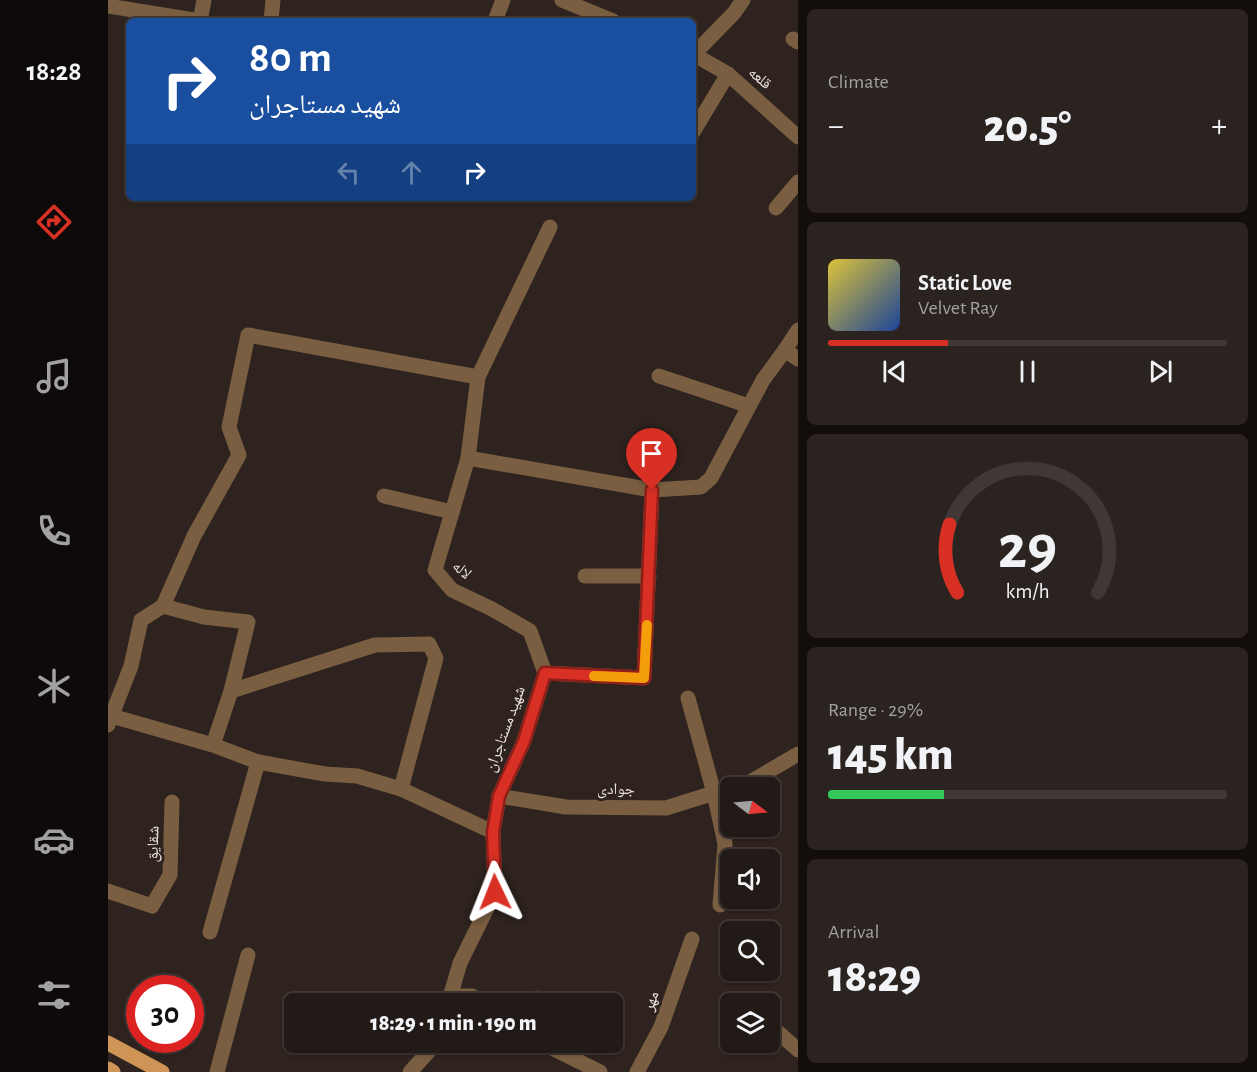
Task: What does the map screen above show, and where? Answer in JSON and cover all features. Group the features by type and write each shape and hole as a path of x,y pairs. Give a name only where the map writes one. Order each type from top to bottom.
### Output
{"main road":[{"path":"108,1043 162,1072"},
{"path":"108,1069 114,1072"}],"street":[{"path":"201,18 204,0"},
{"path":"271,18 273,0"},
{"path":"496,18 503,0"},
{"path":"562,0 606,18"},
{"path":"696,51 734,13 743,0"},
{"path":"108,6 182,18"},
{"name":"قلعه","path":"696,56 728,74 798,137"},
{"path":"696,127 728,74"},
{"path":"777,208 798,182"},
{"name":"لاله","path":"545,673 530,631 452,590 435,570 468,458 478,377 549,226"},
{"path":"468,458 652,490 701,487 711,478 763,380 798,330"},
{"path":"478,377 248,335 229,427 238,455 194,536 163,606 141,620 131,666 109,719 156,727 258,762 325,774 357,776 401,789 493,832"},
{"path":"785,350 798,359"},
{"path":"659,376 748,406"},
{"name":"شهید مستاجران","path":"451,993 460,963 495,892 493,832 499,796 524,741 545,673 644,678 652,490"},
{"path":"384,496 452,512"},
{"path":"585,576 649,576"},
{"path":"163,606 204,616 248,622 231,691 213,745"},
{"path":"231,691 375,645 429,644 436,658 401,789"},
{"path":"688,698 714,793 724,849"},
{"name":"جوادی","path":"759,777 798,754"},
{"path":"210,932 258,762"},
{"name":"جوادی","path":"499,796 566,807 666,807 720,791"},
{"name":"شقایق","path":"108,891 152,906 170,875 172,802"},
{"name":"مهر","path":"638,1072 661,1027 692,939"},
{"path":"217,1072 248,955"},
{"path":"780,1034 798,1050"},
{"path":"410,1072 427,1053"},
{"path":"562,1053 600,1072"}],"slow traffic":[{"path":"594,676 644,678 647,625"}],"route":[{"path":"495,892 493,832 499,796 524,741 545,673 644,678 652,490"}]}
